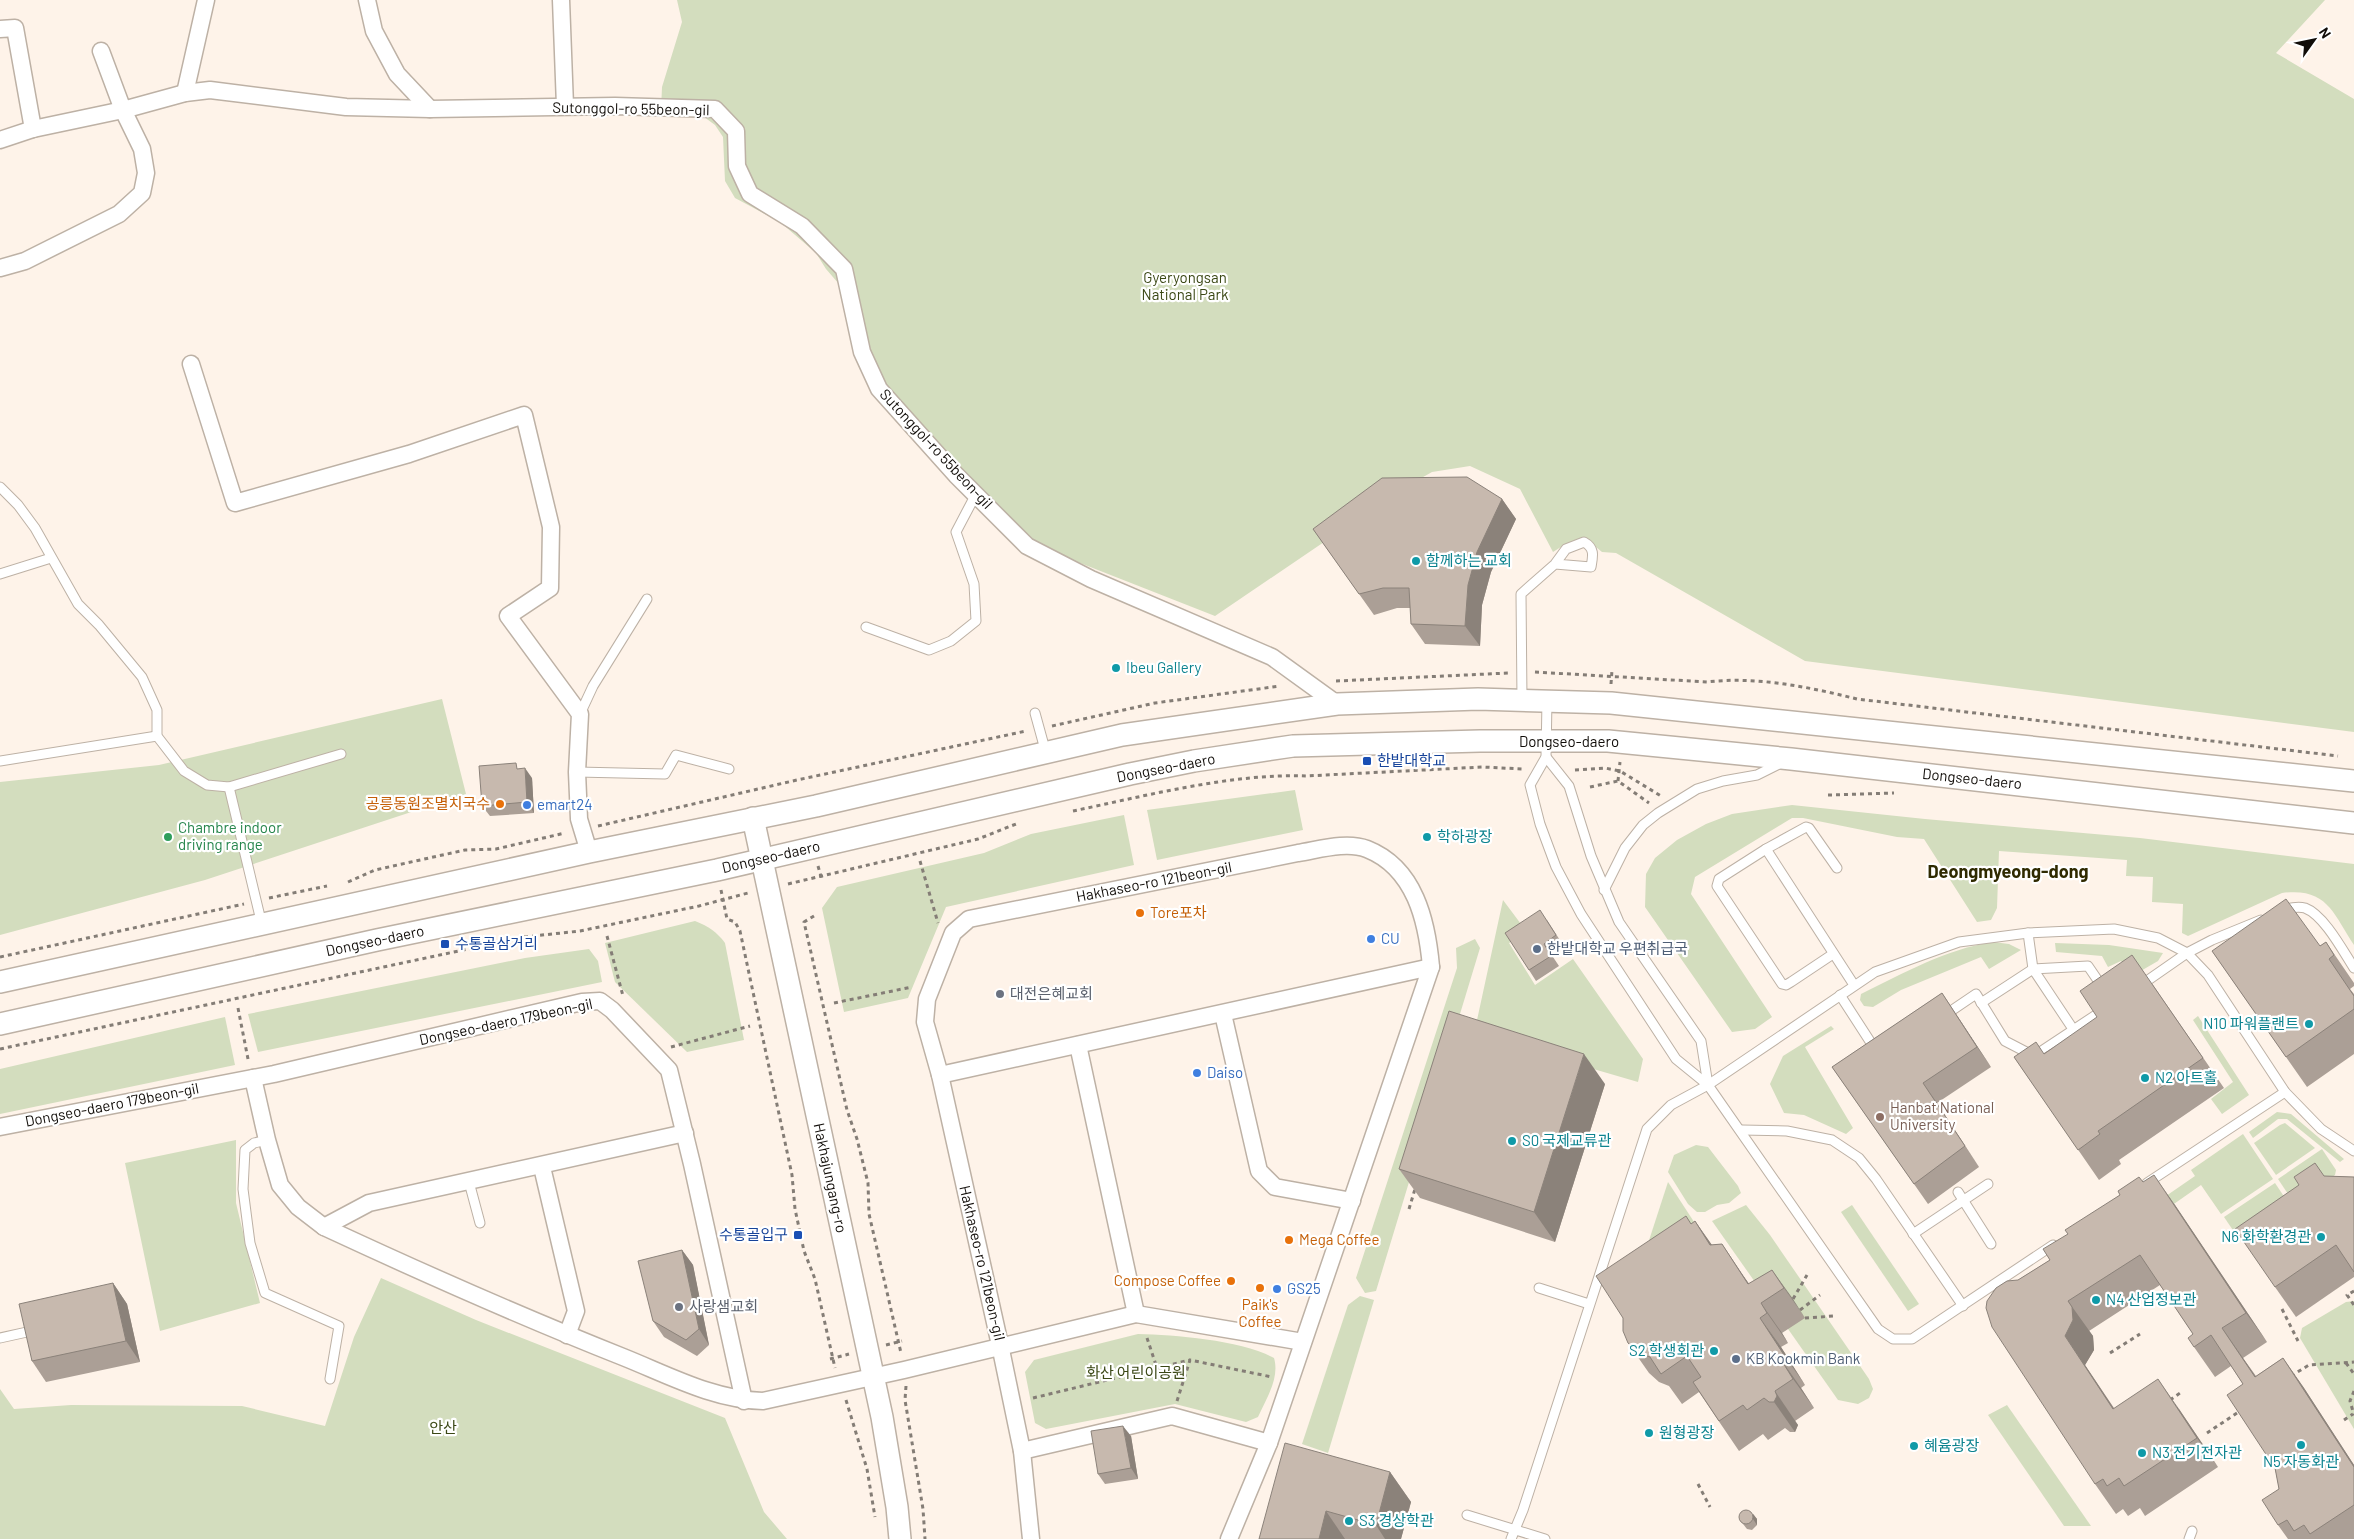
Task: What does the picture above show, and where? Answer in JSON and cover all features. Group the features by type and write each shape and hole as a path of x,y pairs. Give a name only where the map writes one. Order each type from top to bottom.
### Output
{"street":[{"path":"185,93 206,0"},
{"path":"367,0 374,31 397,74 430,109"},
{"path":"561,0 565,106"},
{"path":"0,29 15,28 33,130"},
{"path":"0,268 25,261 119,214 142,193 146,173 142,149 123,110 102,51"},
{"name":"Sutonggol-ro 55beon-gil","path":"0,140 33,130 123,110 185,93 210,90 346,107 430,109 565,106 715,109 736,131 737,166 750,194 802,226 844,269 862,352 879,388 976,494 1028,546 1091,579 1272,657 1337,704"},
{"path":"191,364 235,503 409,454 524,415 551,526 550,588 508,616 580,714 577,772 580,824 589,852"},
{"path":"0,982 589,852 816,806 1122,735 1337,704 1478,698 1626,704 2354,781"},
{"name":"Dongseo-daero","path":"0,1024 377,940 763,859 1130,774 1214,758 1293,746 1546,749 1623,742 1791,759 2354,823"},
{"name":"Hakhajungang-ro","path":"753,818 882,1417 897,1507 900,1539"},
{"name":"Hakhaseo-ro 121beon-gil","path":"1031,1539 1022,1451 940,1075 925,1022 927,999 953,933 969,919 1298,853 1340,846 1366,849 1394,865 1413,889 1428,935 1431,967 1269,1442 1228,1539"},
{"path":"940,1075 1431,967"},
{"name":"Dongseo-daero 179beon-gil","path":"0,1127 253,1078 582,1002 600,1002 612,1010 669,1070 744,1401"},
{"path":"1223,1014 1260,1171 1275,1187 1352,1201"},
{"path":"1078,1045 1136,1314"},
{"path":"253,1078 266,1140 280,1185 298,1208 324,1228 566,1335 714,1394 744,1401 763,1401 873,1377 1000,1345 1136,1314 1303,1342"},
{"path":"324,1228 370,1203 542,1167 685,1134"},
{"path":"542,1167 576,1311 566,1335"},
{"path":"1022,1451 1172,1416 1269,1442"}],"lane":[{"path":"0,487 18,505 35,528 78,604 99,625 142,677 157,710 157,736 184,771 207,785 229,787 342,754"},
{"path":"866,627 929,650 951,642 976,621 974,584 956,532 976,494"},
{"path":"0,574 51,558"},
{"path":"1522,700 1521,594 1555,564"},
{"path":"580,714 593,686 647,599"},
{"path":"1547,700 1546,749 1530,786 1540,824 1556,867 1581,914 1676,1058 1708,1085 1742,1130 1878,1329 1893,1339 1912,1339 2060,1241"},
{"path":"1035,712 1046,753"},
{"path":"0,761 157,736"},
{"path":"1546,749 1569,786 1590,856 1619,922 1701,1041 1708,1085"},
{"path":"577,772 664,774 676,755 729,769"},
{"path":"1604,890 1625,848 1643,825 1658,813 1697,789 1723,781 1757,775 1791,759"},
{"path":"229,787 262,925"},
{"path":"1833,954 1786,985 1782,984 1717,886 1719,879 1766,849 1806,827 1809,828 1836,868"},
{"path":"1766,849 1854,985"},
{"path":"2130,992 2187,953 2212,940 2289,908 2304,908 2317,916 2354,968"},
{"path":"1513,1535 1647,1129 1671,1105 1708,1085 1874,972 1959,942 2028,933 2114,929 2158,938 2187,953 2208,975 2285,1092 2321,1129 2354,1151"},
{"path":"2028,933 2033,969 2073,1029"},
{"path":"1939,1020 1976,994 1981,1003 2005,1041 2034,1056 2073,1029 2111,999 2088,966 2033,969 1981,1003"},
{"path":"1840,995 1873,1046 1888,1037"},
{"path":"2141,1187 2285,1092"},
{"path":"1742,1130 1788,1131 1832,1140 1859,1158 1963,1306"},
{"path":"266,1140 254,1143 245,1150 243,1190 250,1243 265,1293 339,1326 330,1379"},
{"path":"469,1182 480,1223"},
{"path":"1913,1234 1960,1196 1988,1184"},
{"path":"1960,1196 1991,1244"},
{"path":"1538,1288 1588,1304"},
{"path":"0,1338 27,1332"},
{"path":"1467,1515 1513,1535 1545,1539"}],"path":[{"path":"1538,672 1707,682 1731,679 1820,690 1857,699 2344,757"},
{"path":"1327,682 1364,678 1501,673"},
{"path":"1052,726 1154,703 1275,686"},
{"path":"598,826 803,778 1028,731"},
{"path":"1618,781 1620,761"},
{"path":"1072,811 1191,787 1280,775 1306,776 1482,767"},
{"path":"1587,771 1605,768 1620,771 1664,798"},
{"path":"1590,787 1618,781 1654,806"},
{"path":"833,874 978,839 1024,820"},
{"path":"340,884 375,870 465,850 496,849 559,834"},
{"path":"920,861 940,930"},
{"path":"271,898 330,886"},
{"path":"0,1049 524,937 580,931 699,906 723,898 727,919 735,922 740,930 792,1175 795,1209 804,1251 815,1279 832,1358"},
{"path":"0,957 238,905"},
{"path":"814,916 804,922 847,1110 857,1139 868,1183 869,1214 895,1327 900,1341"},
{"path":"608,936 624,1000"},
{"path":"834,1003 921,985"},
{"path":"238,1008 248,1059"},
{"path":"668,1048 750,1026"},
{"path":"1409,1209 1418,1182"},
{"path":"1792,1299 1807,1275"},
{"path":"2354,1291 2347,1295 2354,1306"},
{"path":"1800,1310 1820,1295"},
{"path":"2282,1309 2298,1341"},
{"path":"1805,1318 1834,1316"},
{"path":"2110,1354 2140,1334"},
{"path":"1147,1338 1157,1368"},
{"path":"1172,1416 1190,1360"},
{"path":"1033,1398 1190,1360 1277,1378"},
{"path":"2285,1380 2308,1364 2354,1362"},
{"path":"2346,1363 2354,1374"},
{"path":"906,1388 905,1400 923,1509 925,1539"},
{"path":"2344,1420 2354,1414 2350,1401 2354,1391"},
{"path":"2165,1404 2180,1393"},
{"path":"2207,1433 2246,1407"},
{"path":"850,1412 867,1470 876,1526"},
{"path":"1698,1484 1710,1507"}],"green space":[{"name":"Gyeryongsan National Park","path":"677,0 2325,0 2276,53 2354,99 2354,732 1805,661 1616,553 1602,552 1585,538 1564,545 1553,552 1520,489 1470,466 1432,472 1402,489 1215,616 1075,561 1032,539 982,492 885,385 866,347 858,306 826,269 816,253 780,222 735,198 725,181 723,137 715,125 700,114 661,110 662,87 682,22"},
{"name":"Chambre indoor driving range","path":"442,699 466,794 205,880 0,935 0,782 159,765"},
{"path":"1295,790 1303,830 1157,860 1147,810"},
{"path":"1792,805 2140,838 2354,864 2354,945 2327,905 2319,898 2309,894 2297,892 2282,893 2188,936 2182,933 2183,904 2152,902 2153,877 2126,876 2127,860 1999,851 1997,908 1991,920 1977,922 1924,839 1897,837 1803,818 1792,818 1695,877 1691,894 1772,1017 1755,1029 1732,1032 1645,907 1646,874 1655,858 1677,840 1706,824 1732,814"},
{"path":"1124,815 1134,865 946,907 908,998 844,1012 822,908 837,887 984,853 1031,834"},
{"path":"1503,900 1527,932 1509,943 1535,985 1573,959 1643,1059 1638,1082 1474,1034"},
{"path":"695,921 712,930 725,943 744,1040 687,1052 615,982 605,943"},
{"path":"1475,939 1480,948 1376,1291 1365,1293 1356,1278 1457,968 1456,948"},
{"path":"1993,942 2009,944 2021,950 1989,969 1981,957 1901,990 1873,1007 1864,1006 1860,1000 1861,994 1925,963 1959,950"},
{"path":"2055,943 2109,945 2163,953 2158,961 2132,976 2121,961 2108,967 2102,956 2056,952"},
{"path":"589,949 598,961 602,982 258,1052 248,1014 525,958"},
{"path":"2198,1016 2249,1095 2222,1114 2211,1099 2233,1082 2193,1020"},
{"path":"225,1017 235,1065 0,1114 0,1069"},
{"path":"1831,1026 1834,1029 1805,1047 1853,1128 1846,1134 1804,1115 1784,1113 1770,1084 1783,1056"},
{"path":"2277,1112 2291,1114 2344,1159 2340,1162 2287,1119 2278,1119 2253,1138 2249,1132"},
{"path":"2285,1123 2315,1148 2276,1175 2254,1143"},
{"path":"2243,1134 2273,1179 2221,1214 2201,1185 2101,1255 2095,1245 2195,1176 2191,1170"},
{"path":"236,1140 236,1203 260,1303 160,1331 125,1163"},
{"path":"1696,1145 1708,1147 1738,1186 1741,1193 1729,1203 1717,1205 1705,1212 1697,1212 1688,1204 1668,1172 1674,1155"},
{"path":"2322,1149 2336,1170 2335,1175 2294,1203 2278,1179"},
{"path":"1668,1182 1698,1228 1641,1265"},
{"path":"2275,1183 2291,1207 2241,1242 2224,1217"},
{"path":"1746,1205 1770,1235 1869,1379 1873,1389 1869,1398 1858,1404 1838,1400 1712,1221"},
{"path":"1852,1205 1919,1304 1908,1311 1841,1212"},
{"name":"안산","path":"381,1278 476,1320 725,1418 764,1512 787,1539 0,1539 0,1389 14,1409 71,1405 242,1406 325,1426 354,1337"},
{"path":"1360,1296 1374,1300 1328,1453 1302,1444 1348,1305"},
{"path":"2354,1301 2354,1429 2300,1338 2302,1328 2346,1302"},
{"name":"화산 어린이공원","path":"1138,1334 1189,1337 1226,1343 1260,1352 1274,1358 1274,1381 1258,1417 1246,1422 1175,1404 1046,1429 1035,1423 1025,1372 1034,1360"},
{"path":"2007,1405 2091,1526 2064,1526 1988,1415"}],"building":[{"name":"함께하는 교회","path":"1467,477 1502,499 1477,552 1468,585 1465,626 1411,624 1409,588 1383,588 1359,594 1313,529 1382,478"},
{"path":"516,763 517,769 525,768 527,802 482,806 479,766"},
{"name":"N10 파워플랜트","path":"2286,899 2320,946 2326,942 2334,955 2329,959 2354,996 2354,1009 2286,1057 2212,951"},
{"name":"한밭대학교 우편취급국","path":"1540,910 1556,935 1544,944 1551,956 1529,970 1505,933"},
{"name":"N2 아트홀","path":"2132,955 2203,1058 2098,1131 2100,1134 2078,1150 2014,1057 2036,1042 2044,1054 2097,1017 2080,991"},
{"path":"1942,993 1977,1047 1923,1083 1965,1146 1914,1184 1832,1067"},
{"name":"S0 국제교류관","path":"1449,1011 1584,1054 1534,1212 1399,1169"},
{"path":"2315,1163 2324,1176 2354,1177 2354,1272 2336,1245 2275,1287 2235,1229 2299,1185 2294,1177"},
{"path":"2154,1175 2246,1313 2222,1328 2255,1377 2283,1358 2354,1467 2354,1505 2310,1534 2304,1525 2294,1531 2287,1520 2278,1525 2262,1500 2279,1489 2275,1468 2227,1395 2243,1384 2211,1335 2194,1347 2188,1338 2193,1334 2140,1255 2068,1301 2072,1307 2073,1320 2065,1336 2113,1409 2158,1379 2197,1438 2124,1486 2119,1478 2107,1486 2103,1479 2095,1484 1992,1327 1986,1308 1987,1301 1996,1288 2007,1281 2018,1280 2050,1260 2043,1249 2068,1234 2065,1230 2120,1195 2118,1191 2139,1177 2143,1182"},
{"name":"S2 학생회관","path":"1686,1216 1691,1224 1695,1221 1710,1245 1722,1244 1748,1284 1772,1270 1784,1288 1761,1303 1767,1313 1760,1318 1784,1355 1780,1358 1793,1379 1775,1391 1777,1396 1774,1402 1769,1402 1764,1398 1747,1410 1743,1405 1719,1421 1693,1382 1701,1377 1687,1356 1661,1374 1650,1357 1638,1352 1628,1343 1623,1331 1623,1318 1596,1276"},
{"name":"사랑샘교회","path":"682,1250 699,1329 686,1340 653,1321 638,1261"},
{"path":"113,1283 126,1341 32,1361 19,1304"},
{"path":"1123,1426 1131,1468 1098,1474 1091,1431"},
{"path":"1285,1443 1390,1472 1376,1525 1326,1511 1319,1539 1259,1539"},
{"path":"1743,1510 1749,1510 1753,1517 1749,1524 1743,1524 1739,1520 1739,1514"}],"place":[{"name":"함께하는 교회","path":"1416,561"},
{"name":"Ibeu Gallery","path":"1116,668"},
{"name":"한밭대학교","path":"1367,761"},
{"name":"공릉동원조멸치국수","path":"500,804"},
{"name":"emart24","path":"527,805"},
{"name":"Chambre indoor driving range","path":"168,837"},
{"name":"학하광장","path":"1427,837"},
{"name":"Tore포차","path":"1140,913"},
{"name":"CU","path":"1371,939"},
{"name":"수통골삼거리","path":"445,944"},
{"name":"한밭대학교 우편취급국","path":"1537,949"},
{"name":"대전은혜교회","path":"1000,994"},
{"name":"N10 파워플랜트","path":"2309,1024"},
{"name":"Daiso","path":"1197,1073"},
{"name":"N2 아트홀","path":"2145,1078"},
{"name":"Hanbat National University","path":"1880,1117"},
{"name":"S0 국제교류관","path":"1512,1141"},
{"name":"수통골입구","path":"798,1235"},
{"name":"N6 화학환경관","path":"2321,1237"},
{"name":"Mega Coffee","path":"1289,1240"},
{"name":"Compose Coffee","path":"1231,1281"},
{"name":"Paik's Coffee","path":"1260,1288"},
{"name":"GS25","path":"1277,1289"},
{"name":"N4 산업정보관","path":"2096,1300"},
{"name":"사랑샘교회","path":"679,1307"},
{"name":"S2 학생회관","path":"1714,1351"},
{"name":"KB Kookmin Bank","path":"1736,1359"},
{"name":"원형광장","path":"1649,1433"},
{"name":"N5 자동화관","path":"2301,1445"},
{"name":"혜윰광장","path":"1914,1446"},
{"name":"N3 전기전자관","path":"2142,1453"},
{"name":"S3 경상학관","path":"1349,1521"}],"district":[{"name":"Deongmyeong-dong","path":"2008,872"}]}
